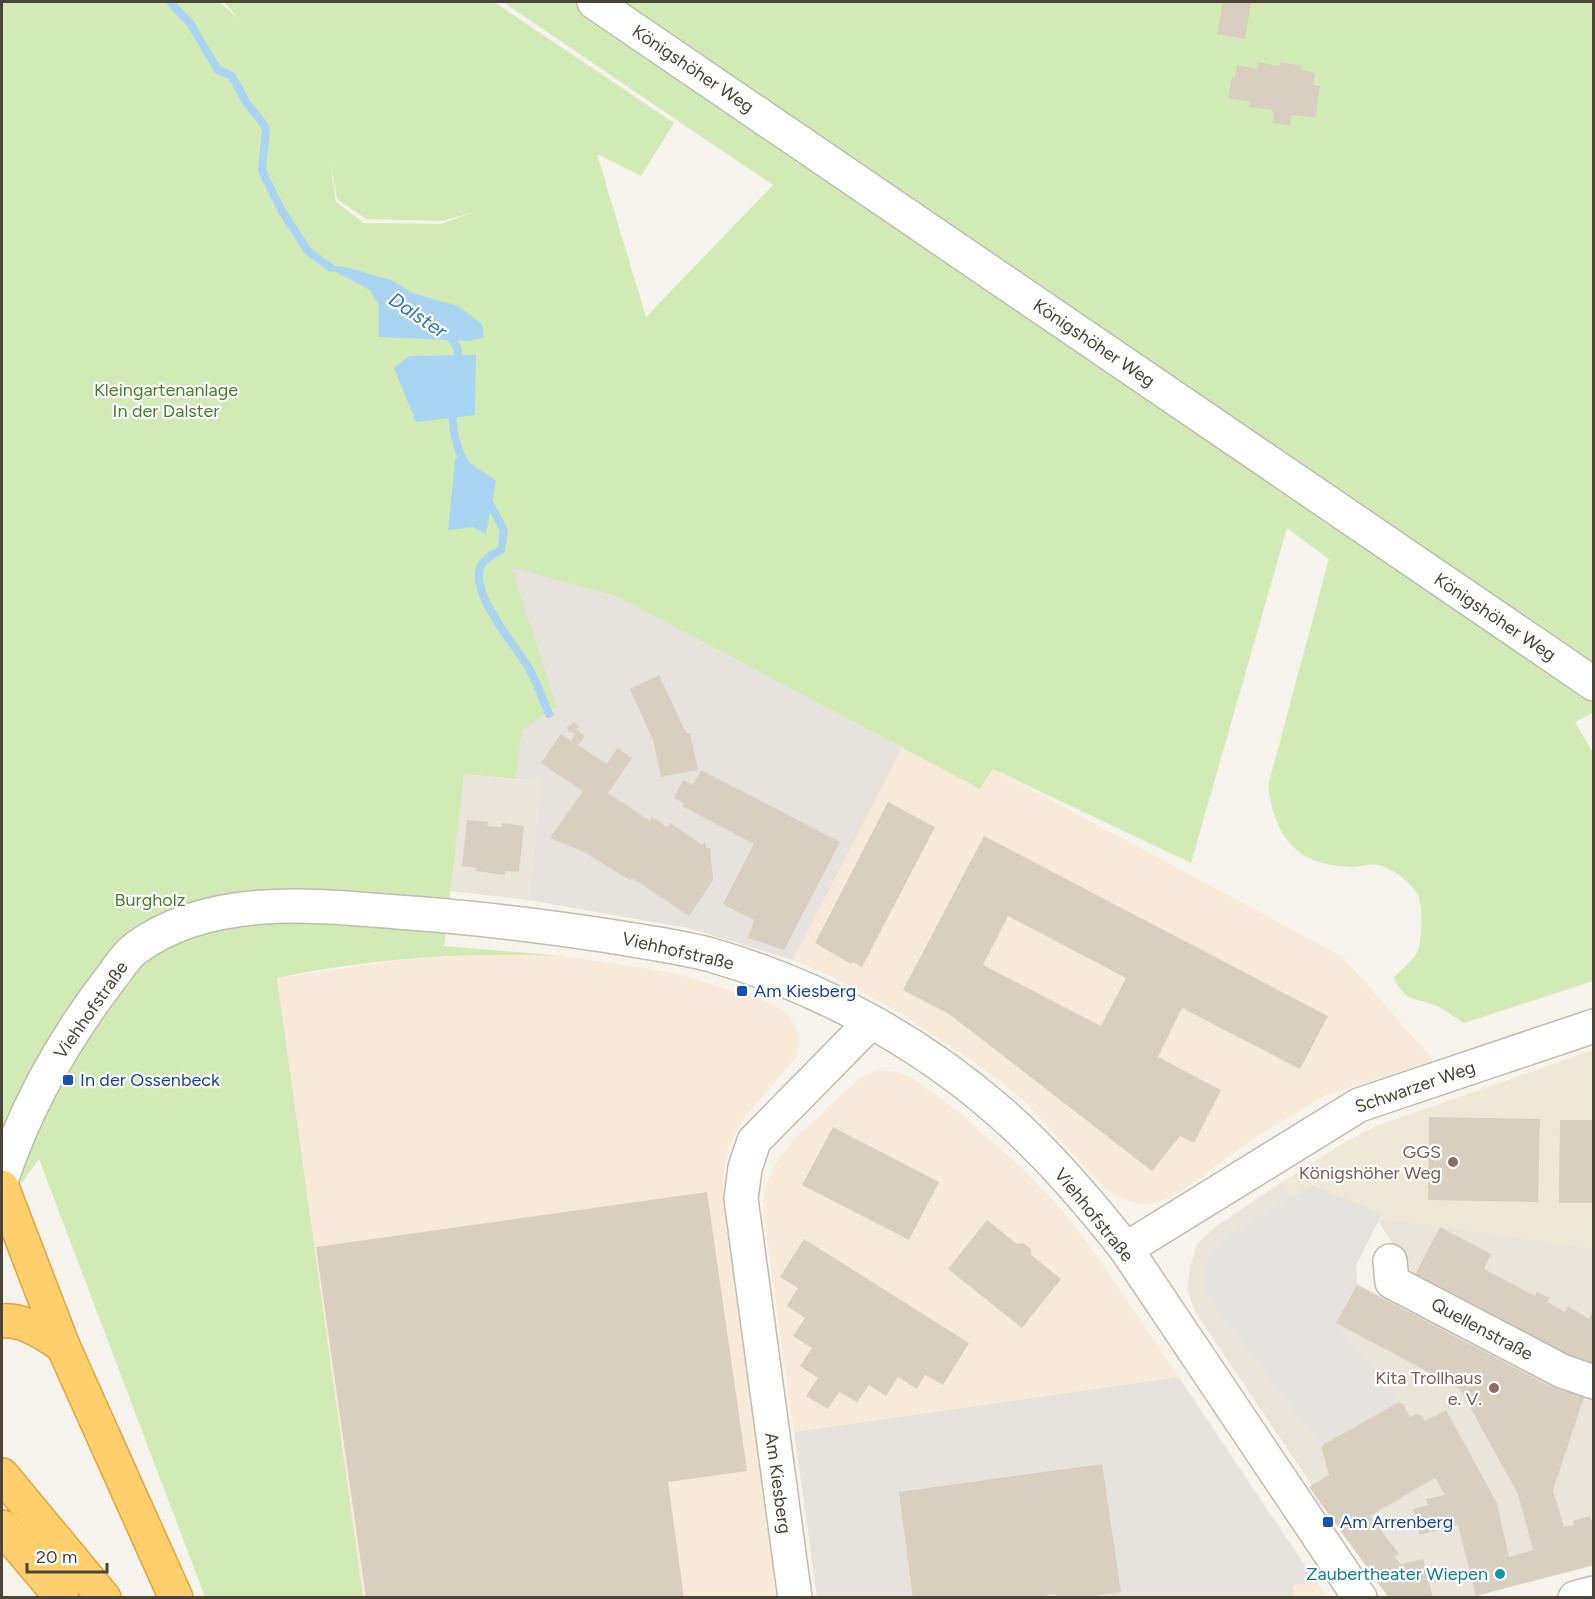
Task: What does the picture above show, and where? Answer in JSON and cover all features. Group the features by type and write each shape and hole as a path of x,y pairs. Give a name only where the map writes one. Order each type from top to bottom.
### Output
{"highway":[{"path":"2,1187 63,1346 176,1598"},
{"path":"2,1321 9,1320 38,1330 63,1346"},
{"path":"2,1475 104,1598"},
{"path":"2,1527 62,1598"},
{"path":"24,1552 49,1598"}],"street":[{"name":"Königshöher Weg","path":"594,2 1593,684"},
{"name":"Viehhofstraße","path":"7,1163 56,1060 96,998 134,949 183,923 239,908 357,909 484,917 664,945 709,955 763,972 819,995 930,1058 999,1112 1085,1198 1126,1249 1360,1598"},
{"name":"Am Kiesberg","path":"795,1598 741,1199 745,1168 754,1141 870,1023"},
{"name":"Schwarzer Weg","path":"1126,1249 1310,1133 1359,1106 1593,1026"},
{"name":"Quellenstraße","path":"1390,1261 1392,1282 1562,1371 1593,1382"},
{"path":"1575,1598 1593,1593"}],"shaded area":[{"path":"510,566 618,597 902,748 793,960 688,928 528,900 542,782 516,779 522,731 557,706"},
{"path":"902,748 980,789 993,769 1343,957 1434,1061 1326,1095 1259,1135 1173,1197 1150,1204 1138,1204 1117,1196 1106,1189 1025,1102 987,1071 902,1014 831,976 793,960"},
{"path":"464,774 542,782 528,900 450,891"},
{"path":"503,953 564,956 675,973 770,1003 787,1013 796,1028 800,1040 796,1057 743,1119 728,1149 723,1177 723,1203 778,1597 363,1597 277,978 409,959"},
{"name":"GGS Königshöher Weg","path":"1593,1050 1593,1248 1381,1218 1357,1211 1304,1216 1282,1182 1345,1142 1376,1126"},
{"path":"879,1070 898,1072 910,1077 955,1109 1022,1168 1062,1210 1094,1252 1179,1377 794,1432 763,1207 765,1189 774,1166 791,1142 863,1076"},
{"path":"1282,1182 1304,1216 1327,1268 1552,1386 1593,1400 1593,1565 1471,1597 1390,1597 1385,1593 1195,1312 1187,1289 1190,1267 1197,1244 1215,1227"},
{"path":"1312,1185 1382,1214 1356,1266 1357,1285 1336,1323 1399,1402 1321,1446 1207,1296 1204,1281 1206,1263 1213,1249 1224,1237"},
{"path":"1381,1218 1593,1248 1593,1363 1563,1353 1413,1274 1379,1223"},
{"path":"1179,1377 1316,1582 1293,1585 1294,1598 817,1597 794,1432"},
{"path":"1316,1582 1328,1597 1294,1597 1292,1585"}],"green space":[{"path":"2,2 219,2 238,18 224,2 494,2 674,123 641,176 597,154 646,317 773,185 503,2 1593,2 1594,712 1575,722 1593,753 1593,981 1464,1023 1439,1007 1407,996 1402,992 1394,977 1408,964 1418,950 1421,906 1418,895 1407,881 1379,865 1348,867 1313,860 1290,844 1282,833 1271,804 1268,786 1329,559 1287,528 1191,863 993,769 980,789 618,597 511,567 557,706 522,731 516,779 464,774 444,946 564,956 492,955 420,958 312,971 277,978 363,1597 205,1597 39,1159 2,1210","holes":["330,162 337,199 366,219 442,221 475,212 440,224 364,223 336,202"]}],"water":[{"path":"323,265 345,267 391,280 412,293 458,306 482,324 484,337 470,341 379,337 379,305 370,290"},
{"path":"476,355 475,415 416,422 394,368 410,356"},
{"path":"460,456 496,481 486,534 473,527 448,530 455,460"}],"building":[{"path":"1223,2 1251,2 1245,39 1217,34"},
{"path":"1258,62 1279,66 1280,62 1302,66 1301,70 1315,73 1313,85 1320,86 1315,118 1295,115 1291,116 1290,126 1273,123 1274,113 1271,110 1249,107 1250,102 1228,98 1237,65 1257,69"},
{"path":"659,675 686,733 690,733 698,770 661,777 653,740 630,689"},
{"path":"574,722 578,727 577,730 585,736 578,745 607,764 617,748 632,758 608,793 650,821 652,817 667,827 670,823 702,845 705,842 706,848 710,848 713,880 689,916 632,878 630,880 582,851 550,838 583,791 541,763 561,734 571,741 575,733 569,732 567,727"},
{"path":"701,770 840,842 784,950 748,938 754,920 723,904 754,844 682,806 684,803 674,798 683,780 693,785"},
{"path":"888,802 935,827 862,967 853,962 851,964 815,943"},
{"path":"467,820 488,822 487,826 502,827 502,823 524,826 519,872 505,871 505,875 476,871 476,868 462,866"},
{"path":"984,836 1328,1016 1300,1069 1182,1008 1158,1057 1221,1090 1194,1143 1180,1136 1152,1171 949,1014 903,990","holes":["1008,916 1126,978 1101,1026 983,965"]},
{"path":"1429,1117 1540,1119 1538,1202 1428,1200"},
{"path":"1560,1120 1594,1120 1594,1203 1559,1203"},
{"path":"833,1127 939,1182 909,1240 802,1185"},
{"path":"707,1192 747,1471 668,1482 684,1598 366,1598 316,1247"},
{"path":"987,1220 1017,1244 1023,1243 1031,1249 1031,1255 1061,1279 1022,1328 948,1269"},
{"path":"1440,1227 1491,1254 1484,1269 1535,1296 1537,1292 1550,1298 1547,1302 1565,1312 1568,1306 1589,1319 1594,1307 1594,1363 1562,1352 1415,1275"},
{"path":"804,1239 969,1343 943,1385 925,1375 917,1389 898,1377 886,1396 869,1385 857,1402 839,1392 828,1409 806,1396 818,1378 800,1366 812,1348 793,1336 805,1318 787,1306 798,1288 780,1277"},
{"path":"1357,1285 1550,1386 1584,1397 1553,1490 1564,1527 1574,1525 1573,1521 1590,1516 1591,1520 1594,1520 1594,1565 1476,1596 1458,1525 1420,1535 1413,1509 1428,1505 1426,1499 1445,1495 1435,1478 1370,1516 1399,1554 1394,1557 1401,1564 1423,1559 1433,1598 1389,1598 1309,1487 1329,1475 1321,1446 1399,1402 1403,1404 1410,1417 1416,1414 1422,1416 1425,1421 1446,1410 1497,1503 1509,1557 1533,1550 1518,1494 1460,1389 1336,1323"},
{"path":"1102,1464 1121,1592 1080,1598 1056,1598 1056,1594 1032,1598 913,1598 899,1492"}],"waterway":[{"name":"Dalster","path":"170,2 190,23 218,70 232,76 246,102 264,125 266,131 262,169 265,177 282,211 308,251 331,268"},
{"name":"Dalster","path":"446,334 457,348 458,366"},
{"name":"Dalster","path":"453,406 455,437 466,465"},
{"name":"Dalster","path":"486,497 504,530 501,550 481,565 479,579 482,592 496,619 531,672 549,714"}],"place":[{"name":"Am Kiesberg","path":"742,991"},
{"name":"In der Ossenbeck","path":"68,1080"},
{"name":"GGS Königshöher Weg","path":"1453,1162"},
{"name":"Kita Trollhaus e. V.","path":"1494,1388"},
{"name":"Am Arrenberg","path":"1328,1522"},
{"name":"Zaubertheater Wiepen","path":"1500,1574"}],"park label":[{"name":"Kleingartenanlage In der Dalster","path":"166,400"},
{"name":"Burgholz","path":"150,900"}]}
